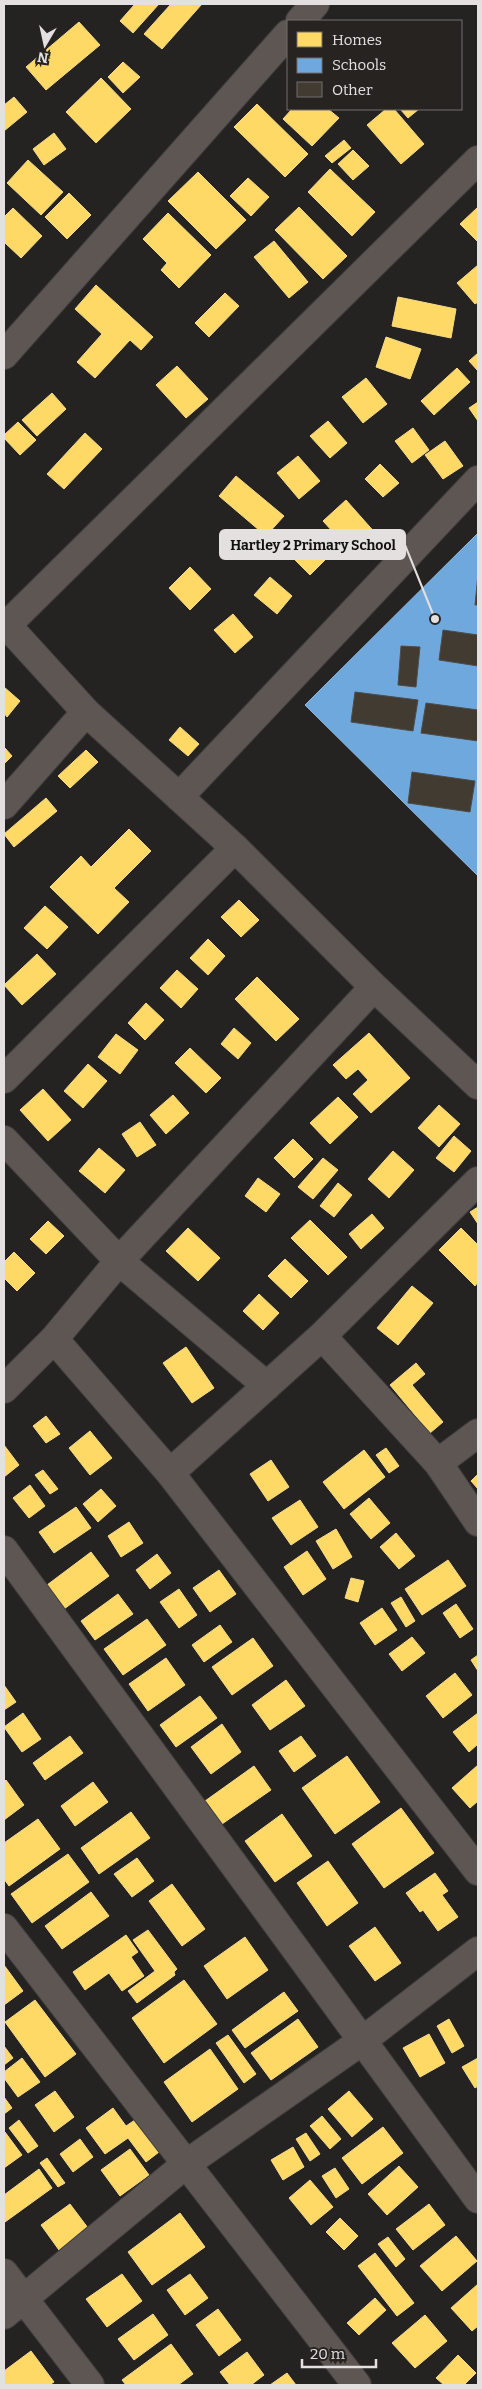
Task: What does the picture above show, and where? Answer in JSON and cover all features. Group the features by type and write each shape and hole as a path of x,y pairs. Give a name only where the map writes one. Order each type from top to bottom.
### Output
{"street":[{"path":"301,20 315,4"},
{"path":"4,355 287,35"},
{"path":"478,160 6,624 86,712 235,848 374,987 478,1085"},
{"path":"179,797 478,480"},
{"path":"4,805 86,712"},
{"path":"4,1079 235,848"},
{"path":"4,1389 54,1339 119,1261 374,987"},
{"path":"4,1140 119,1261 267,1386"},
{"path":"170,1473 322,1336 478,1182"},
{"path":"322,1336 438,1463 478,1522"},
{"path":"54,1339 170,1473 478,1871"},
{"path":"438,1463 478,1433"},
{"path":"4,1550 478,2199"},
{"path":"4,1928 357,2385"},
{"path":"14,2307 186,2164 362,2041 478,1951"},
{"path":"4,2273 14,2307 90,2385"}],"building: Homes":[{"path":"135,4 159,4 133,33 120,21"},
{"path":"171,4 202,4 162,49 144,34"},
{"path":"79,22 100,45 46,90 26,67"},
{"path":"123,62 140,77 123,93 108,77"},
{"path":"101,78 131,109 96,143 66,112"},
{"path":"14,97 27,112 4,131 4,105"},
{"path":"257,104 308,154 285,177 234,127"},
{"path":"291,110 329,110 339,118 312,146 283,119"},
{"path":"385,110 395,110 424,144 401,164 367,125"},
{"path":"401,110 418,110 408,118"},
{"path":"54,133 66,149 44,165 33,149"},
{"path":"344,140 351,148 332,163 325,156"},
{"path":"353,150 369,166 353,180 338,164"},
{"path":"28,160 63,192 41,215 7,183"},
{"path":"330,169 375,212 352,236 308,192"},
{"path":"198,172 246,220 216,249 168,201"},
{"path":"248,178 269,197 251,216 230,196"},
{"path":"69,193 91,215 67,239 45,217"},
{"path":"299,207 347,256 323,279 275,230"},
{"path":"478,207 478,242 460,224"},
{"path":"13,208 42,236 21,258 4,242 4,217"},
{"path":"168,213 211,255 179,288 161,270 167,263 143,239"},
{"path":"274,241 308,282 289,298 254,257"},
{"path":"478,265 478,302 475,304 457,283"},
{"path":"96,285 153,337 141,350 130,340 95,378 77,362 102,334 75,309"},
{"path":"225,293 239,306 209,337 195,323"},
{"path":"398,297 456,309 451,338 392,326"},
{"path":"386,337 421,349 410,379 376,367"},
{"path":"478,353 478,371 469,361"},
{"path":"177,366 208,399 186,418 156,385"},
{"path":"457,368 470,382 434,415 421,401"},
{"path":"366,378 387,404 363,423 342,397"},
{"path":"52,393 66,409 37,436 22,420"},
{"path":"478,402 478,421 469,408"},
{"path":"328,421 347,443 330,458 310,436"},
{"path":"18,422 36,440 20,455 4,438 4,435"},
{"path":"413,428 429,450 412,463 395,441"},
{"path":"85,433 102,449 64,489 47,474"},
{"path":"445,441 463,466 443,479 425,455"},
{"path":"298,456 320,481 299,499 277,473"},
{"path":"380,464 399,483 383,497 365,479"},
{"path":"236,476 284,516 266,536 219,496"},
{"path":"346,500 377,535 354,555 323,521"},
{"path":"303,531 328,557 310,575 284,549"},
{"path":"190,567 211,589 190,610 169,588"},
{"path":"270,577 292,596 277,614 254,595"},
{"path":"233,614 253,637 235,653 214,630"},
{"path":"4,687 20,701 7,717 4,713"},
{"path":"180,727 199,744 188,756 169,740"},
{"path":"4,749 12,756 4,764"},
{"path":"86,750 98,762 70,788 58,776"},
{"path":"46,798 57,811 14,847 4,834"},
{"path":"129,829 151,851 114,888 129,902 98,934 50,887 81,856 91,867"},
{"path":"239,900 259,920 241,937 221,917"},
{"path":"45,906 68,927 47,949 24,928"},
{"path":"208,939 225,956 208,975 190,958"},
{"path":"37,954 56,974 22,1005 4,985"},
{"path":"177,970 198,989 181,1008 160,988"},
{"path":"257,977 299,1019 276,1041 235,999"},
{"path":"146,1003 164,1020 145,1040 128,1023"},
{"path":"234,1028 251,1043 238,1059 221,1044"},
{"path":"369,1033 410,1078 371,1113 353,1094 368,1080 358,1069 346,1079 333,1065"},
{"path":"116,1034 138,1050 120,1074 98,1057"},
{"path":"190,1048 221,1078 206,1093 175,1063"},
{"path":"88,1064 107,1081 83,1108 64,1091"},
{"path":"43,1089 71,1120 48,1141 20,1110"},
{"path":"173,1095 189,1113 166,1134 150,1115"},
{"path":"338,1097 358,1117 330,1144 310,1123"},
{"path":"439,1105 460,1124 439,1147 418,1128"},
{"path":"140,1122 156,1145 137,1157 122,1134"},
{"path":"454,1136 471,1151 454,1172 436,1158"},
{"path":"293,1139 313,1159 294,1178 274,1158"},
{"path":"99,1148 125,1170 105,1193 79,1171"},
{"path":"393,1151 414,1170 389,1198 368,1179"},
{"path":"323,1158 338,1170 313,1199 298,1187"},
{"path":"258,1178 280,1194 266,1212 245,1196"},
{"path":"338,1183 352,1195 334,1217 320,1206"},
{"path":"478,1207 478,1224 470,1212"},
{"path":"372,1214 384,1228 361,1249 349,1234"},
{"path":"310,1220 347,1257 328,1275 291,1238"},
{"path":"48,1221 64,1236 46,1254 30,1239"},
{"path":"188,1228 220,1258 198,1281 166,1251"},
{"path":"461,1228 478,1245 478,1282 475,1286 439,1250"},
{"path":"14,1252 35,1273 17,1291 4,1278 4,1262"},
{"path":"285,1259 308,1281 291,1298 268,1276"},
{"path":"412,1286 433,1303 398,1345 377,1328"},
{"path":"259,1294 279,1313 263,1330 243,1311"},
{"path":"186,1347 214,1388 192,1403 163,1363"},
{"path":"416,1363 425,1374 412,1385 443,1422 430,1433 390,1385"},
{"path":"46,1416 60,1434 46,1443 33,1426"},
{"path":"90,1431 112,1458 90,1475 69,1448"},
{"path":"4,1445 19,1465 4,1477"},
{"path":"386,1448 399,1466 389,1473 376,1455"},
{"path":"364,1450 385,1477 344,1509 323,1482"},
{"path":"271,1460 289,1487 268,1501 250,1474"},
{"path":"43,1470 58,1489 50,1494 35,1475"},
{"path":"478,1474 478,1489 471,1481"},
{"path":"30,1485 45,1506 29,1518 13,1498"},
{"path":"101,1489 116,1506 98,1522 83,1504"},
{"path":"369,1498 390,1523 371,1539 350,1514"},
{"path":"300,1500 318,1527 291,1545 272,1518"},
{"path":"76,1507 91,1528 54,1553 39,1532"},
{"path":"129,1522 143,1543 121,1557 108,1536"},
{"path":"336,1529 352,1557 333,1569 316,1541"},
{"path":"396,1533 415,1556 399,1569 380,1547"},
{"path":"307,1551 326,1579 303,1595 284,1567"},
{"path":"91,1552 109,1576 64,1609 47,1585"},
{"path":"157,1554 171,1573 150,1589 136,1570"},
{"path":"448,1560 466,1586 422,1615 405,1589"},
{"path":"219,1570 236,1594 210,1612 193,1588"},
{"path":"351,1578 364,1581 358,1602 345,1598"},
{"path":"179,1589 197,1615 179,1628 160,1602"},
{"path":"118,1594 133,1614 95,1640 81,1621"},
{"path":"401,1597 415,1621 406,1627 391,1603"},
{"path":"456,1604 473,1629 460,1638 443,1613"},
{"path":"382,1608 397,1630 375,1645 360,1623"},
{"path":"147,1619 166,1645 123,1675 104,1649"},
{"path":"220,1625 232,1642 204,1662 192,1645"},
{"path":"412,1637 425,1653 402,1671 389,1654"},
{"path":"253,1638 273,1666 232,1695 212,1667"},
{"path":"478,1655 478,1671 471,1660"},
{"path":"166,1658 185,1685 148,1711 129,1684"},
{"path":"455,1673 472,1695 443,1718 426,1696"},
{"path":"286,1680 305,1706 270,1730 252,1705"},
{"path":"4,1685 16,1702 4,1710"},
{"path":"200,1696 217,1718 176,1747 160,1725"},
{"path":"23,1713 41,1739 22,1752 4,1727"},
{"path":"478,1713 478,1744 469,1752 453,1732"},
{"path":"222,1724 241,1752 211,1774 191,1747"},
{"path":"70,1736 83,1753 45,1780 33,1763"},
{"path":"301,1736 316,1756 294,1772 279,1751"},
{"path":"347,1756 380,1802 335,1834 302,1788"},
{"path":"478,1765 478,1801 470,1808 452,1788"},
{"path":"254,1766 271,1790 222,1824 205,1801"},
{"path":"6,1780 24,1805 4,1820 4,1782"},
{"path":"93,1782 108,1802 75,1826 61,1806"},
{"path":"401,1808 434,1853 384,1888 352,1844"},
{"path":"131,1812 150,1838 99,1874 81,1848"},
{"path":"282,1814 312,1856 275,1882 245,1841"},
{"path":"38,1819 60,1849 9,1886 4,1879 4,1843"},
{"path":"68,1854 89,1882 32,1923 11,1894"},
{"path":"137,1858 154,1881 132,1897 114,1874"},
{"path":"328,1861 358,1903 327,1926 297,1883"},
{"path":"435,1873 448,1891 442,1895 458,1917 438,1931 423,1910 420,1912 406,1893"},
{"path":"172,1884 205,1929 182,1946 149,1901"},
{"path":"91,1892 109,1916 62,1949 45,1926"},
{"path":"375,1927 401,1963 375,1981 349,1946"},
{"path":"148,1930 177,1969 174,1972 175,1975 137,2003 128,1991 155,1971 133,1940"},
{"path":"126,1935 138,1952 131,1957 144,1976 122,1991 109,1973 85,1990 73,1972"},
{"path":"245,1937 268,1970 227,1999 204,1966"},
{"path":"4,1965 23,1991 4,2005"},
{"path":"184,1980 217,2024 164,2063 132,2018"},
{"path":"284,1992 298,2011 245,2048 232,2030"},
{"path":"35,2000 76,2054 45,2077 5,2022"},
{"path":"298,2019 318,2047 271,2080 251,2053"},
{"path":"449,2019 464,2046 452,2053 437,2026"},
{"path":"429,2034 445,2063 420,2077 403,2048"},
{"path":"228,2035 256,2074 244,2083 216,2043"},
{"path":"4,2046 13,2058 4,2065"},
{"path":"210,2049 238,2089 192,2122 164,2082"},
{"path":"22,2058 40,2082 18,2097 4,2078 4,2072"},
{"path":"478,2058 478,2086 475,2088 462,2067"},
{"path":"55,2091 74,2117 54,2132 35,2105"},
{"path":"349,2091 373,2119 352,2137 328,2109"},
{"path":"4,2097 12,2108 4,2114"},
{"path":"113,2108 126,2126 135,2120 159,2152 146,2162 128,2138 105,2154 86,2128"},
{"path":"322,2116 341,2139 330,2149 310,2126"},
{"path":"19,2120 38,2146 28,2153 9,2128"},
{"path":"383,2127 403,2153 362,2184 342,2158"},
{"path":"4,2133 22,2155 4,2168"},
{"path":"306,2133 320,2154 310,2161 296,2139"},
{"path":"80,2139 93,2157 73,2172 60,2154"},
{"path":"293,2147 304,2167 283,2180 271,2160"},
{"path":"130,2149 149,2175 120,2196 101,2170"},
{"path":"47,2158 65,2183 58,2187 40,2163"},
{"path":"399,2166 418,2187 387,2215 368,2194"},
{"path":"335,2168 349,2189 336,2198 322,2176"},
{"path":"39,2169 52,2188 5,2222 4,2195"},
{"path":"310,2180 333,2207 311,2225 289,2198"},
{"path":"70,2204 88,2228 59,2250 41,2225"},
{"path":"429,2204 445,2225 413,2250 396,2229"},
{"path":"180,2213 205,2247 152,2285 128,2252"},
{"path":"340,2218 358,2236 344,2250 326,2232"},
{"path":"456,2236 477,2261 442,2291 420,2266"},
{"path":"388,2237 405,2259 396,2267 378,2244"},
{"path":"375,2253 414,2303 397,2316 358,2266"},
{"path":"122,2274 142,2301 107,2327 86,2299"},
{"path":"190,2274 208,2298 185,2315 167,2290"},
{"path":"478,2284 478,2326 472,2331 451,2308"},
{"path":"375,2298 386,2310 359,2335 347,2323"},
{"path":"218,2309 241,2340 219,2356 196,2325"},
{"path":"153,2314 168,2335 134,2360 118,2339"},
{"path":"425,2315 447,2341 415,2368 392,2343"},
{"path":"171,2344 193,2374 178,2385 126,2385 122,2380"},
{"path":"31,2351 54,2382 49,2385 4,2385 4,2371"},
{"path":"247,2352 264,2375 251,2385 230,2385 220,2372"},
{"path":"458,2355 476,2373 464,2385 444,2385 436,2378"},
{"path":"287,2373 296,2385 270,2385"}],"building: Schools":[{"path":"478,533 478,876 305,705"}],"building: Other":[{"path":"478,574 478,605 475,605"},
{"path":"443,630 478,635 478,666 439,660"},
{"path":"401,646 420,647 416,687 398,685"},
{"path":"355,692 418,700 413,731 351,722"},
{"path":"426,703 478,710 478,741 421,733"},
{"path":"412,772 475,781 470,812 408,803"}],"place":[{"name":"Hartley 2 Primary School","path":"435,619"}]}
